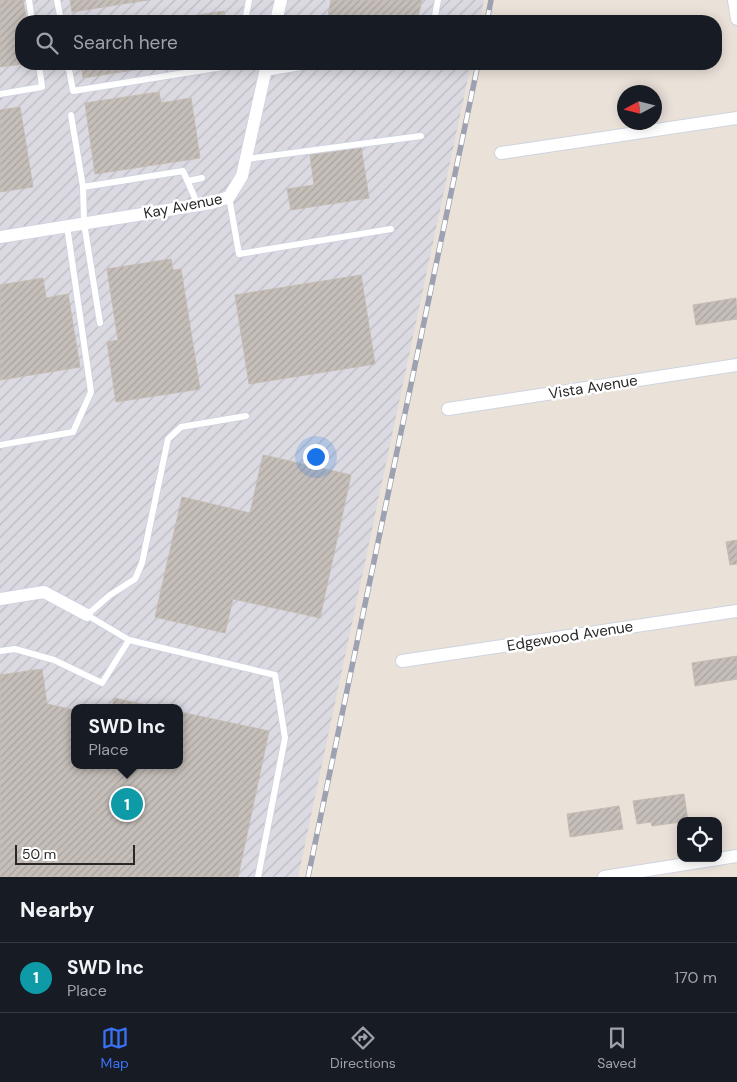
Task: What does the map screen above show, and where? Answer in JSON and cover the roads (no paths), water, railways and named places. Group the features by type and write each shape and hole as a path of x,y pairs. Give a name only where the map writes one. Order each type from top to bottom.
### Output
{"street":[{"path":"277,15 281,0"},
{"path":"734,0 737,19"},
{"name":"Kay Avenue","path":"0,237 211,203 229,197 242,176 247,159 266,70"},
{"path":"501,153 737,118"},
{"name":"Vista Avenue","path":"448,409 737,365"},
{"path":"0,599 44,592 87,615"},
{"name":"Edgewood Avenue","path":"402,661 737,611"},
{"path":"604,877 737,856"}],"lane":[{"path":"29,0 31,15"},
{"path":"57,0 60,15"},
{"path":"246,15 249,0"},
{"path":"435,15 438,0"},
{"path":"0,94 42,87 40,70"},
{"path":"69,70 73,91 201,70"},
{"path":"71,115 83,187 84,224 100,323"},
{"path":"247,159 421,136"},
{"path":"83,187 184,170 198,205"},
{"path":"188,181 202,178"},
{"path":"229,197 239,254 391,229"},
{"path":"0,445 73,432 91,392 68,226"},
{"path":"246,416 182,427 168,439 142,563 135,580 110,595 87,615 129,640 275,674 284,738 258,877"},
{"path":"0,651 15,649 54,660 102,683 129,640"}],"railway":[{"path":"488,15 491,0"},
{"path":"308,877 477,70"}],"place":[{"name":"SWD Inc","path":"127,804"}]}
